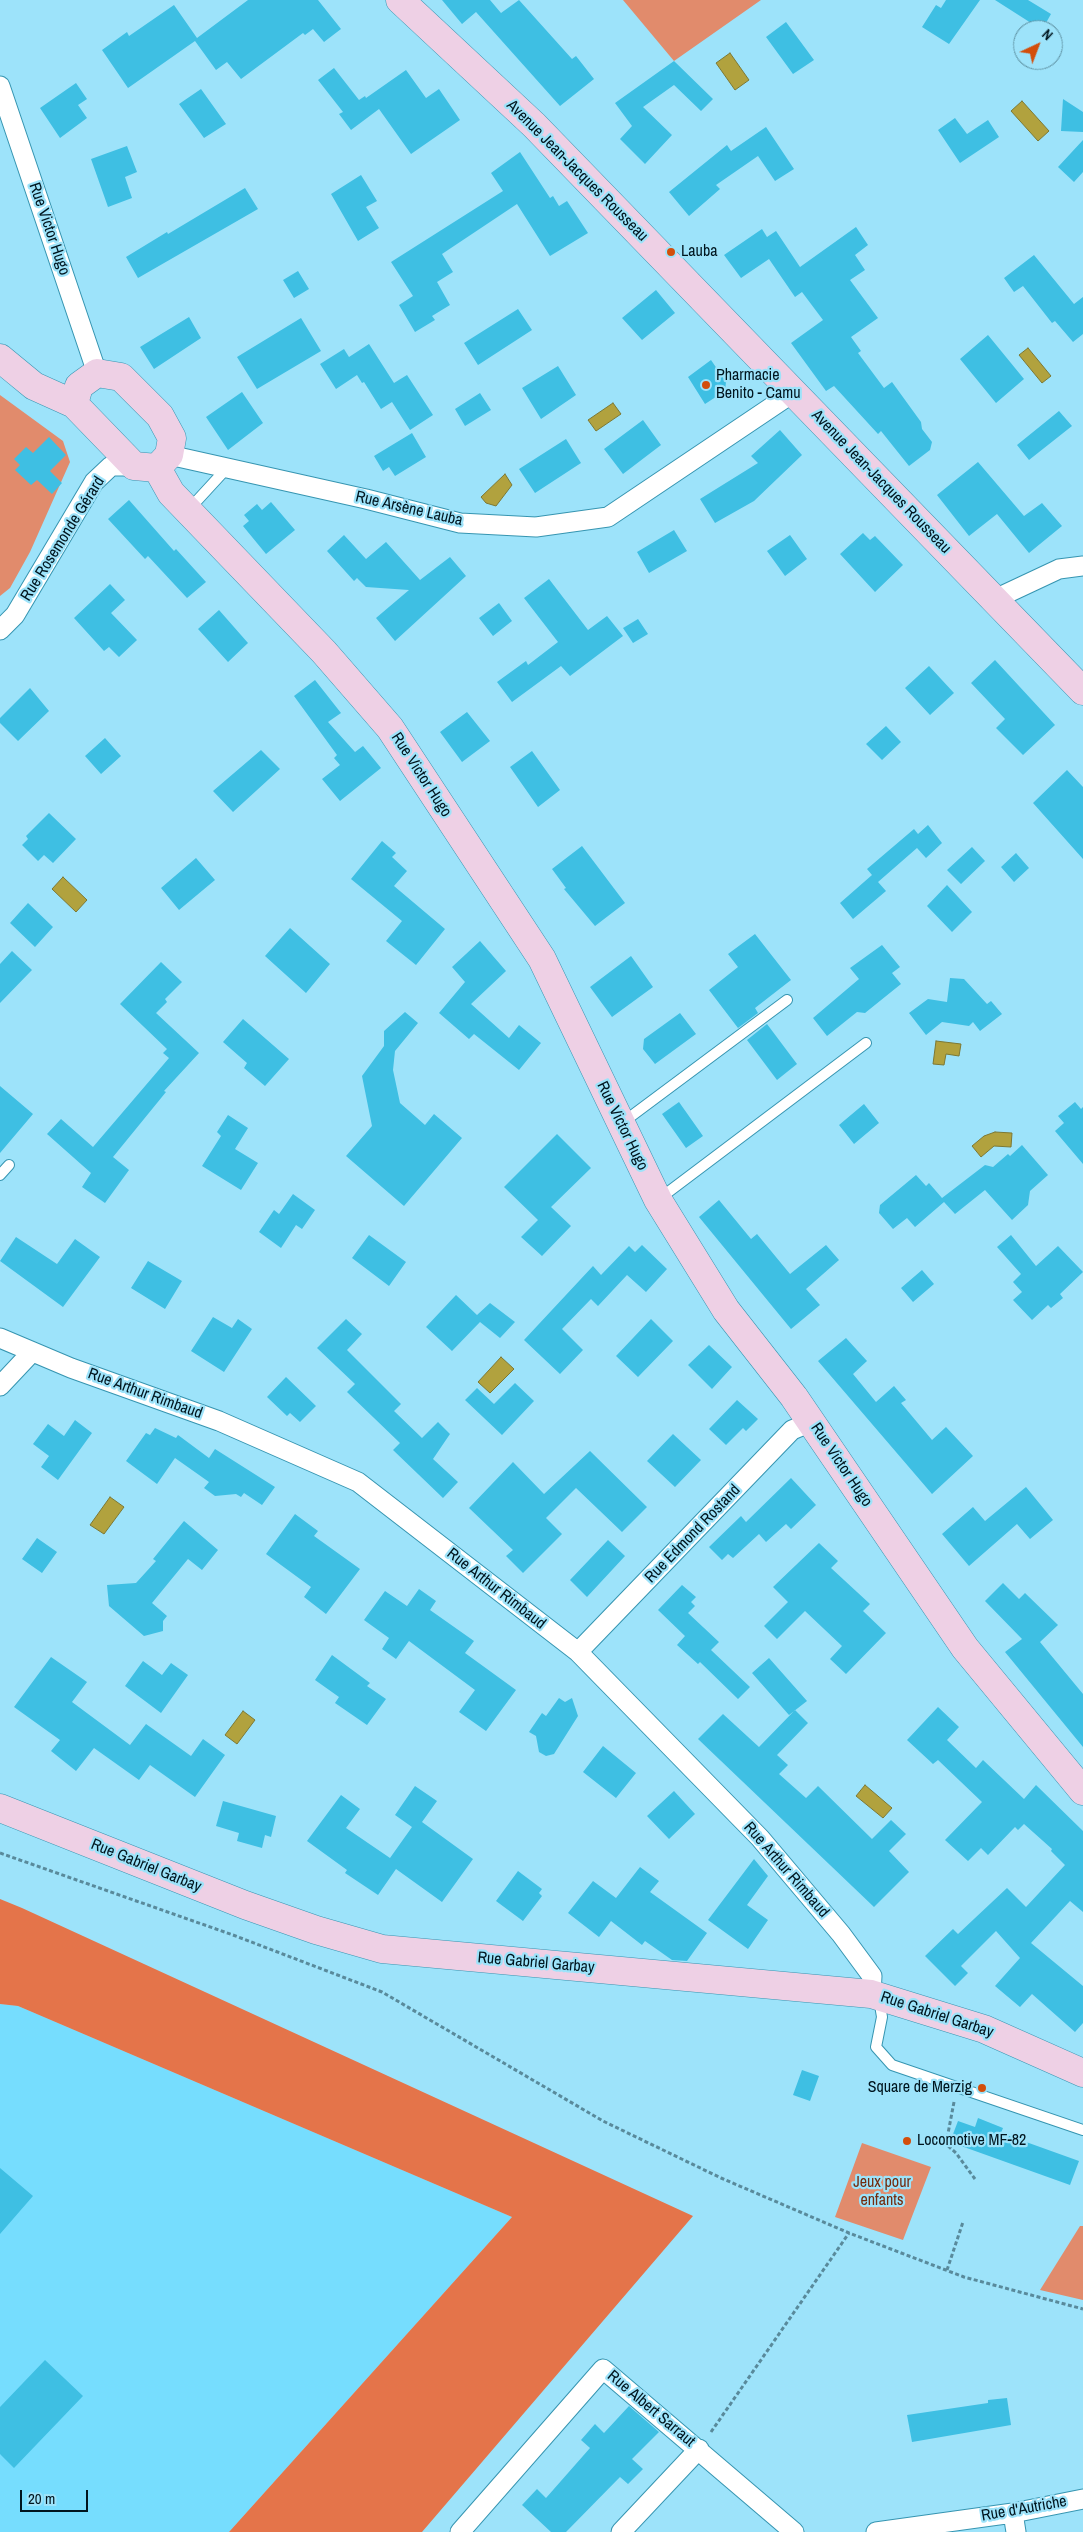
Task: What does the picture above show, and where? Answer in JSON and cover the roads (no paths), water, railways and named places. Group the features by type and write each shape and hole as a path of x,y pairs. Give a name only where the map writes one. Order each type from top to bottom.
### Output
{"street":[{"name":"Avenue Jean-Jacques Rousseau","path":"400,0 534,126 996,599 1083,691"},
{"name":"Rue Victor Hugo","path":"0,86 97,373"},
{"path":"0,358 34,386 74,404 154,463 172,438 160,416 121,377 97,373 79,386 74,404"},
{"name":"Rue Arsène Lauba","path":"154,463 227,468 366,499 460,523 536,527 608,516 794,392"},
{"name":"Rue Victor Hugo","path":"154,463 171,493 324,652 390,728 542,959 658,1200 726,1310 811,1422 965,1648 1083,1791"},
{"name":"Rue Rosemonde Gérard","path":"0,630 15,615 94,482 111,466 154,463"},
{"path":"996,599 1059,569 1083,566"},
{"name":"Rue Arthur Rimbaud","path":"0,1338 32,1352 219,1421 358,1482 578,1652 760,1838 841,1934 872,1976 875,1995"},
{"path":"0,1386 32,1352"},
{"name":"Rue Edmond Rostand","path":"578,1652 792,1430 811,1422"},
{"name":"Rue Gabriel Garbay","path":"0,1808 254,1908 316,1930 382,1948 875,1995 984,2029 1083,2073"},
{"name":"Rue Albert Sarraut","path":"460,2532 603,2369 794,2532"},
{"path":"621,2532 699,2449"},
{"name":"Rue d'Autriche","path":"876,2532 1013,2513 1083,2499"},
{"path":"1013,2513 1016,2532"}],"lane":[{"path":"195,519 193,505 227,468"},
{"path":"622,1124 786,1000"},
{"path":"658,1200 866,1044"},
{"path":"0,1175 9,1165"},
{"path":"875,1995 882,2017 876,2047 892,2065 1083,2130"}],"place":[{"name":"Lauba","path":"671,252"},
{"name":"Pharmacie Benito - Camu","path":"706,385"},
{"name":"Square de Merzig","path":"982,2088"},
{"name":"Locomotive MF-82","path":"907,2141"}],"park label":[{"name":"Jeux pour enfants","path":"882,2192"}]}
